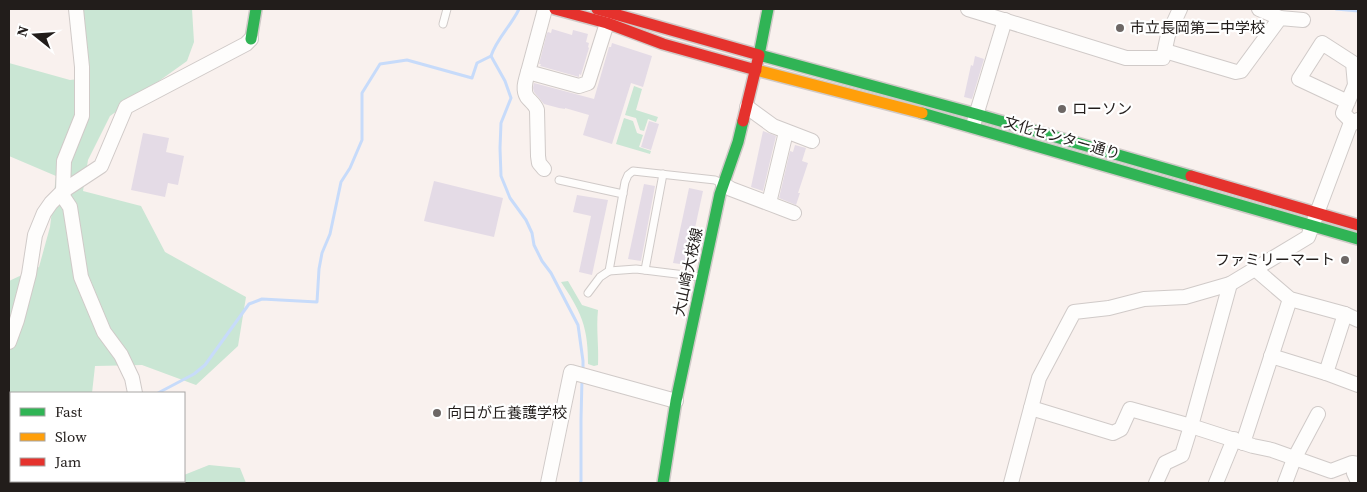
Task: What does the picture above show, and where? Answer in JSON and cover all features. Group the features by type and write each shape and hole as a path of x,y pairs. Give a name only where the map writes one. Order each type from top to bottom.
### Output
{"street":[{"path":"76,9 82,67 82,116 64,162 64,198 70,207 81,277 104,332 121,355 132,378 135,392"},
{"path":"9,342 29,274 35,235 51,203 63,191 101,166 126,107 246,44 251,39 256,9"},
{"path":"544,169 539,163 538,156 538,110 527,97 524,87 545,9"},
{"path":"555,9 607,23 637,20 663,44 756,70"},
{"path":"597,9 759,55"},
{"name":"大山崎大枝線","path":"663,483 676,401 702,277 723,184 738,142 747,107 768,9"},
{"path":"968,9 1126,58 1164,58 1168,34 1180,9"},
{"path":"1259,9 1280,18 1303,20"},
{"path":"1165,51 1236,72 1241,71 1280,18"},
{"path":"974,121 1005,20"},
{"path":"528,72 579,86 588,83 607,23"},
{"name":"文化センター通り","path":"759,55 1358,239"},
{"name":"文化センター通り","path":"756,70 894,105 974,121 1318,212 1358,225"},
{"path":"1010,483 1039,378 1074,312 1109,308 1144,298 1185,297 1230,284 1308,237 1350,125 1356,121 1343,113 1348,102"},
{"path":"747,107 772,126 812,141"},
{"path":"768,203 786,132"},
{"path":"723,184 731,189 794,213"},
{"path":"1255,270 1290,299 1345,314 1358,320"},
{"path":"1156,483 1165,463 1182,455 1230,284"},
{"path":"1216,483 1239,441 1290,299"},
{"path":"1326,373 1345,314"},
{"path":"1271,356 1358,385"},
{"path":"548,483 571,372 676,401"},
{"path":"1031,408 1114,434 1121,429 1130,409 1272,450 1331,471 1352,463 1358,465 1354,473 1358,482"},
{"path":"1285,483 1294,458 1318,414"}],"lane":[{"path":"443,24 447,9"},
{"path":"609,271 625,182 628,175 634,171 715,180 723,184"},
{"path":"645,270 663,174"},
{"path":"559,180 623,194"},
{"path":"588,293 600,277 609,271 625,269 645,270 702,277"}],"green space":[{"path":"82,9 192,9 194,42 187,61 110,116 88,160 83,191 141,206 165,252 246,297 238,346 196,385 142,365 95,366 92,392 10,392 10,482 33,482 9,483 9,281 39,267 50,227 56,176 9,156 9,63 70,80 88,78"},
{"path":"634,86 642,89 636,110 658,117 656,122 648,119 644,131 640,130 636,118 625,115"},
{"path":"624,118 633,121 637,133 643,135 639,147 651,151 650,154 616,144"},
{"path":"568,281 582,305 598,310 598,365 588,364 587,342 582,320 561,282"},
{"path":"209,465 240,468 246,483 163,483 185,482 185,475"}],"building":[{"path":"552,29 572,35 573,30 588,34 586,42 589,43 589,48 579,77 540,66 547,33 551,33"},
{"path":"612,43 652,56 643,87 631,83 612,144 583,135 589,115 544,104 533,88 534,83 594,99 609,47 611,47"},
{"path":"975,56 984,59 972,99 964,97 971,65 973,66"},
{"path":"649,121 659,124 651,150 641,147"},
{"path":"763,131 776,136 763,191 751,187"},
{"path":"143,133 169,138 166,152 184,156 178,185 168,183 165,197 131,190"},
{"path":"795,145 806,148 802,161 808,163 796,205 779,198 790,151 793,152"},
{"path":"434,181 503,198 494,237 424,221"},
{"path":"644,184 655,186 641,261 628,259"},
{"path":"689,188 703,191 687,265 673,263"},
{"path":"577,195 608,200 592,275 579,272 591,216 573,212"}],"waterway":[{"path":"519,9 491,56 505,81 511,98 501,123 501,176 510,198 526,220 532,233 534,245 542,261 551,273 578,325 583,370"},
{"path":"1336,9 1358,11"},
{"path":"160,392 194,374 205,365 249,304 262,299 317,302 322,253 330,234 341,182 350,168 362,140 362,93 380,64 407,60 472,78 477,63 491,56"},
{"path":"580,483 582,379"}],"traffic: fast":[{"path":"251,39 256,9"},
{"path":"768,9 759,55 976,114 1191,176"},
{"path":"922,113 1358,239"},
{"path":"663,483 676,401 720,194 738,142 743,121"}],"traffic: slow":[{"path":"756,70 922,113"}],"traffic: jam":[{"path":"555,9 607,23 663,44 756,70"},
{"path":"597,9 759,55 743,121"},
{"path":"1191,176 1358,225"}],"place":[{"name":"市立長岡第二中学校","path":"1120,28"},
{"name":"ローソン","path":"1062,109"},
{"name":"ファミリーマート","path":"1345,260"},
{"name":"向日が丘養護学校","path":"437,413"}]}
